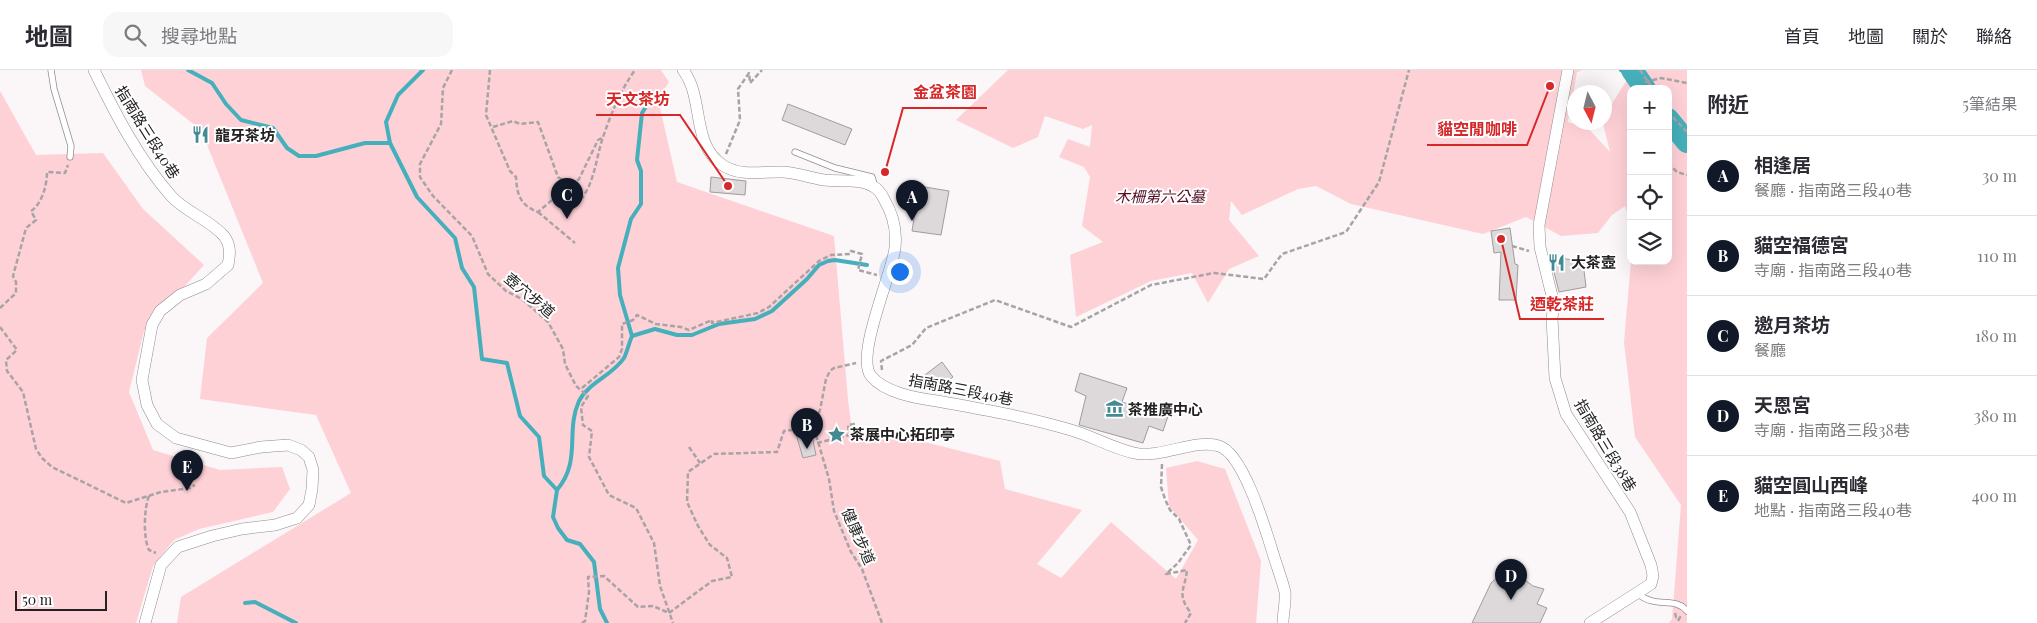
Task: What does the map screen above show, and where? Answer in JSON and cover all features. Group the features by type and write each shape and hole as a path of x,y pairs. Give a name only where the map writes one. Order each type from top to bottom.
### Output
{"street":[{"name":"指南路三段40巷","path":"94,70 116,115 153,173 173,198 223,235 229,245 228,265 206,284 180,295 160,311 152,326 142,380 147,405 158,424 176,438 231,453 261,447 288,445 301,450 308,457 313,470 309,505 297,518 212,536 178,546 161,565 145,623"},
{"path":"683,70 691,80 701,133 712,154 722,165 737,172 784,172 826,180 866,184 875,187 884,198 895,226 895,249 868,344 866,361"},
{"name":"指南路三段38巷","path":"1568,70 1539,225 1540,247 1554,304 1552,318 1555,378 1566,414 1630,512 1651,565 1652,576 1651,584 1638,594 1590,623"},
{"name":"指南路三段40巷","path":"866,361 870,375 885,387 921,398 1027,418 1075,431 1135,454 1160,452 1195,445 1219,445 1229,452 1240,466 1251,488 1284,592 1282,623"}],"lane":[{"path":"51,70 54,89 71,146 70,157"},
{"path":"795,152 835,168 872,177 875,187"},
{"path":"1638,594 1650,602 1677,603 1687,611"}],"path":[{"name":"壺穴步道","path":"452,70 442,88 441,124 420,164 420,177 433,196 472,236 488,274 506,292 522,299 548,322 563,349 565,364 576,386 582,388 588,396 581,407 583,425 592,431 589,457 610,495 636,508 654,544 660,586 669,613"},
{"path":"490,70 486,115 510,171 516,177 517,194 530,209 538,212 575,243"},
{"path":"538,212 552,200 571,206 579,202 593,176 602,138 618,97 635,70"},
{"path":"722,165 730,139 740,120 738,89 748,72 750,83 762,70"},
{"path":"885,387 880,361 912,345 926,328 995,300 1071,327 1151,285 1214,273 1264,279 1282,254 1346,232 1379,182 1408,70"},
{"path":"1640,70 1650,85"},
{"path":"1645,82 1661,78 1687,83"},
{"path":"1672,116 1687,132"},
{"path":"492,128 513,121 520,124 538,122 558,177 569,184 575,183 583,174 598,140 602,138"},
{"path":"0,308 16,293 16,282 13,276 26,228 36,220 31,211 38,206 47,179 47,172 65,173 70,157"},
{"path":"1672,168 1676,172 1687,175"},
{"path":"1512,246 1542,255"},
{"path":"582,388 619,357 622,349 622,324 633,320 637,315 656,324 681,327 689,330 712,320 712,323 758,313 769,307 797,283 818,261 831,255 850,254 851,251 862,254 858,270 878,276"},
{"path":"0,327 17,350 6,360 7,371 23,392 36,449 52,467 116,500 126,503 149,496 190,488 195,485"},
{"path":"669,613 712,581 732,577 727,558 710,545 698,526 687,502 688,472 714,454 777,452 784,431 813,427 820,410 826,379 830,371 834,368 866,361"},
{"path":"817,442 849,435 848,424 854,424"},
{"name":"健康步道","path":"813,427 829,479 834,511 851,552 862,569 882,623"},
{"path":"689,447 700,463"},
{"path":"1160,452 1162,468 1161,487 1170,510 1178,519 1191,545 1178,563 1166,574 1187,570 1181,592 1184,604 1191,613 1185,623"},
{"path":"149,496 146,502 145,541 149,550 166,559"},
{"path":"582,623 585,621 589,592 588,577 604,576 638,607 652,606 669,613 673,623"}],"green space":[{"path":"141,70 661,70 669,82 658,99 677,182 834,236 853,439 905,437 1000,461 1005,489 1082,510 1037,564 1061,578 1111,522 1176,579 1198,540 1169,506 1166,468 1197,461 1225,469 1261,561 1256,623 177,623 181,597 351,493 316,415 200,399 207,338 263,283 201,130 145,86"},
{"name":"木柵第六公墓","path":"1008,70 1583,70 1577,72 1575,85 1567,85 1567,130 1590,130 1610,152 1605,130 1612,130 1612,104 1633,70 1687,70 1687,623 1669,623 1672,619 1681,505 1635,437 1624,342 1631,265 1672,265 1672,85 1627,85 1627,213 1625,206 1612,215 1598,233 1561,236 1526,217 1483,234 1351,204 1316,186 1298,189 1242,215 1231,201 1229,220 1259,256 1229,269 1208,303 1192,273 1151,281 1076,317 1070,255 1103,242 1082,226 1090,177 1084,167 1059,157 1068,139 1090,147 1092,125 1083,129 1045,116 1038,137 1013,148 956,120"},
{"path":"0,91 36,155 103,153 143,209 204,265 144,331 129,392 153,450 220,470 282,467 290,489 273,512 199,529 174,540 153,566 136,623 0,623"}],"building":[{"path":"788,104 852,129 845,145 782,120"},
{"path":"711,177 746,181 745,195 710,192"},
{"path":"919,186 949,191 941,235 912,231"},
{"path":"1510,228 1515,264 1518,265 1516,300 1499,300 1501,252 1494,253 1491,231"},
{"path":"1550,256 1583,262 1586,287 1559,292"},
{"path":"942,362 953,377 932,392 921,378"},
{"name":"茶推廣中心","path":"1080,373 1127,388 1122,402 1168,416 1163,431 1149,426 1143,443 1079,425 1086,396 1075,391"},
{"path":"811,431 816,455 803,458 796,434"},
{"path":"1508,572 1521,577 1533,586 1544,589 1537,604 1547,608 1540,623 1472,623 1491,583 1500,575"}],"waterway":[{"path":"188,70 212,83 226,104 241,120 273,128 287,148 299,156 316,156 365,143 390,143"},
{"path":"423,70 398,95 386,122 390,143 417,197 455,238 462,268 474,287 482,359 507,363 520,416 539,437 544,476 557,490 553,517 567,540 580,544 594,562 600,609 607,623"},
{"path":"1621,70 1642,84"},
{"path":"1632,70 1642,85"},
{"path":"632,336 620,295 618,268 631,219 641,204 641,171 637,160 642,113 649,102"},
{"path":"1672,124 1687,142"},
{"path":"557,490 565,479 569,468 573,424 579,401 588,389 614,369 624,358 632,336 655,329 677,335 692,335 719,324 755,319 772,311 807,279 819,265 835,260 867,265"},
{"path":"245,603 255,602 296,623"}],"place":[{"name":"貓空閒咖啡","path":"1550,86"},
{"name":"龍牙茶坊","path":"201,135"},
{"name":"金盆茶園","path":"885,172"},
{"name":"天文茶坊","path":"728,186"},
{"name":"邀月茶坊","path":"567,219"},
{"name":"相逢居","path":"912,221"},
{"name":"迺乾茶莊","path":"1501,239"},
{"name":"大茶壺","path":"1557,262"},
{"name":"茶推廣中心","path":"1114,409"},
{"name":"茶展中心拓印亭","path":"836,434"},
{"name":"貓空福德宮","path":"807,449"},
{"name":"貓空圓山西峰","path":"187,491"},
{"name":"天恩宮","path":"1511,600"}]}
